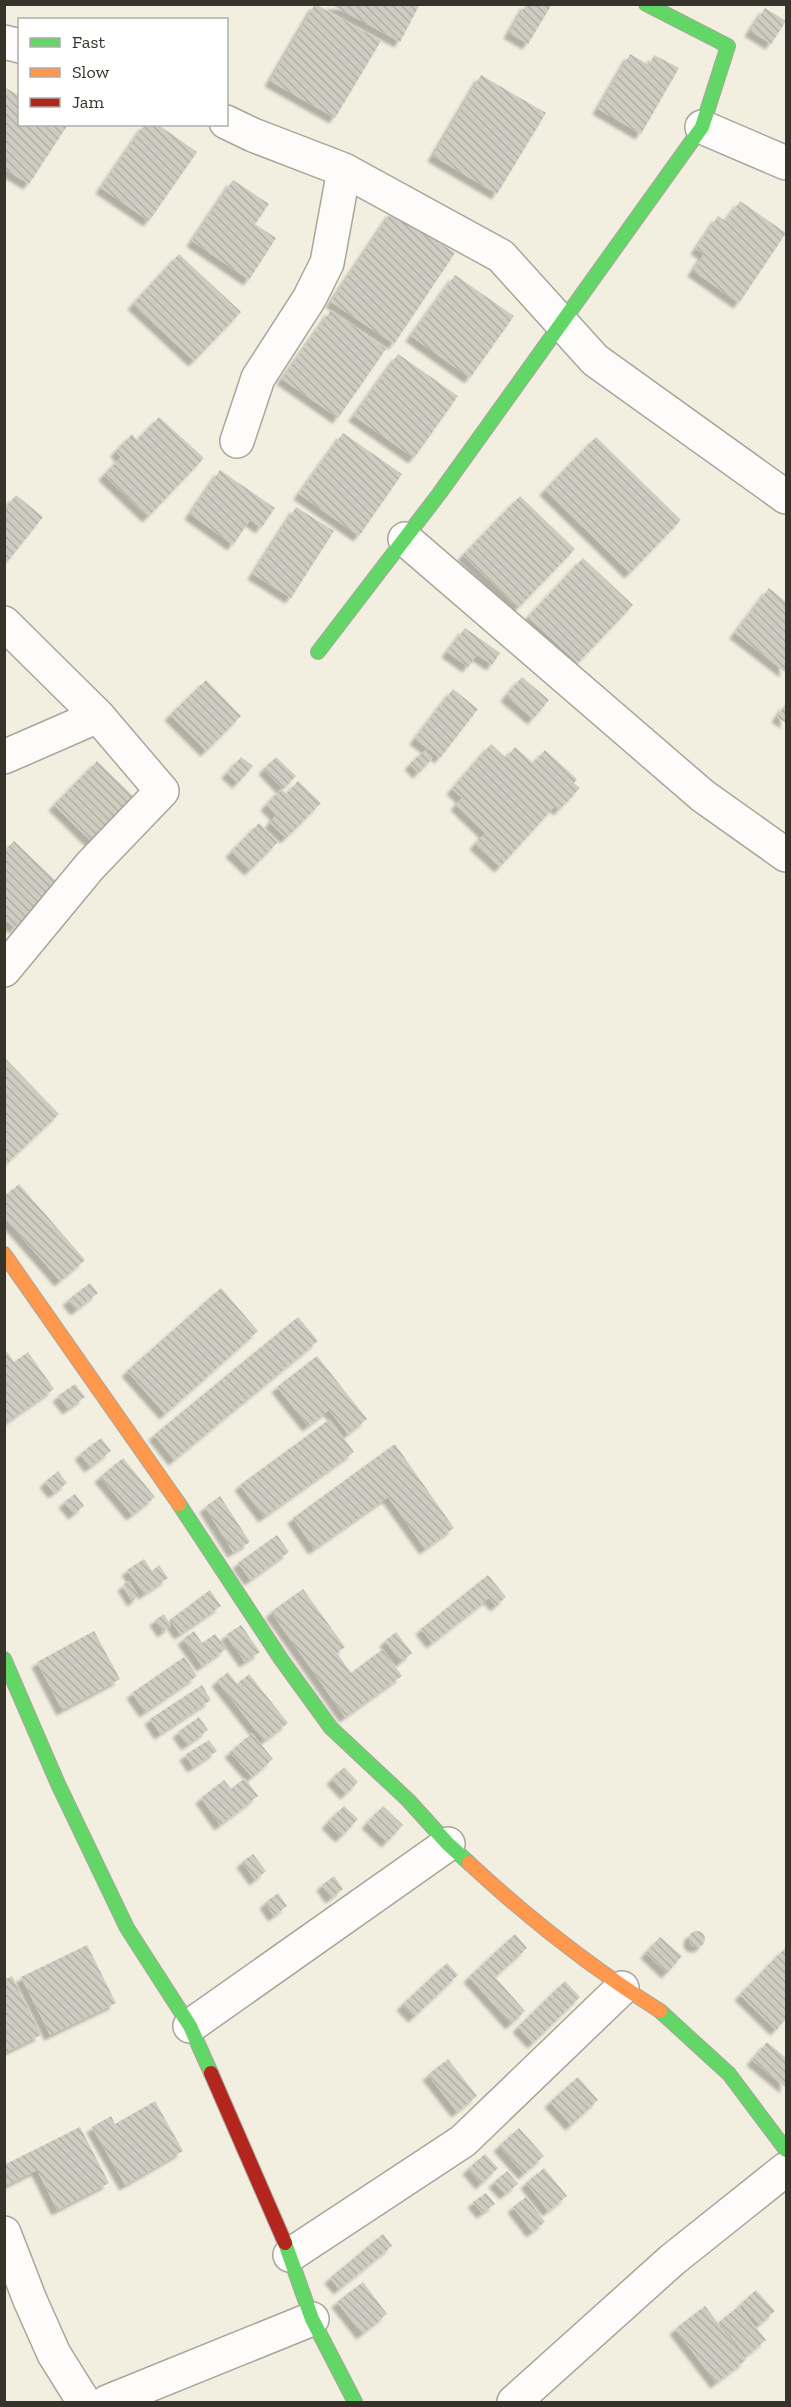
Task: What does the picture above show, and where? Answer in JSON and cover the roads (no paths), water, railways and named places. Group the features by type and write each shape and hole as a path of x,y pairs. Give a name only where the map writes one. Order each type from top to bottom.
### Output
{"street":[{"path":"318,652 405,539 702,127 728,46 646,4"},
{"path":"228,123 344,170 501,256 595,360 786,497"},
{"path":"702,127 786,163"},
{"path":"237,441 258,378 309,299 327,263 344,170"},
{"path":"405,539 702,796 786,855"},
{"path":"4,623 98,716 162,791 90,866 4,970"},
{"path":"4,757 98,716"},
{"path":"4,1254 176,1500 281,1659 331,1728 408,1800 448,1844 510,1901 622,1988 660,2011 729,2074 786,2150"},
{"path":"4,1659 58,1784 127,1928 190,2026 290,2255 312,2319 355,2403"},
{"path":"190,2026 448,1844"},
{"path":"290,2255 463,2141 622,1988"},
{"path":"514,2403 672,2260 786,2169"},
{"path":"4,2234 54,2354 84,2403"},
{"path":"107,2403 312,2319"}]}
